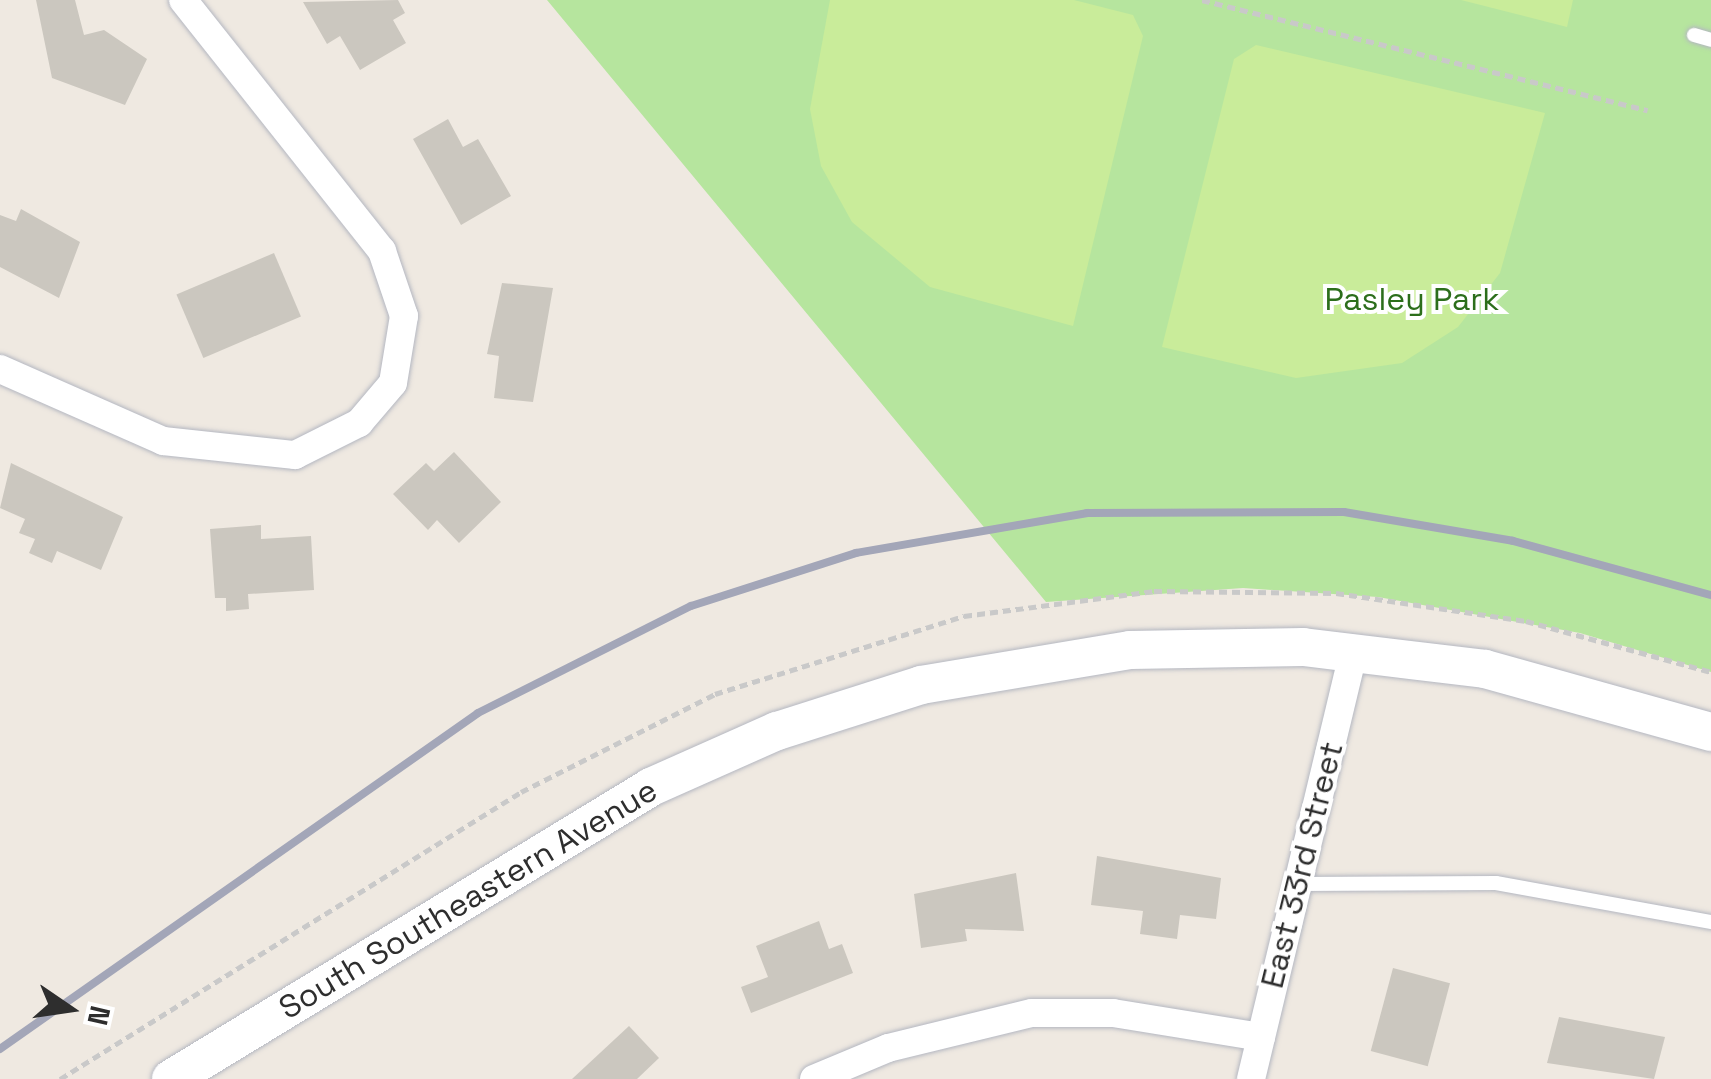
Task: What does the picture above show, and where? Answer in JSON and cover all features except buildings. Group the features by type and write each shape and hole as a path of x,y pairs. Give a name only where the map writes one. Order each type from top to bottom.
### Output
{"main road":[{"name":"South Southeastern Avenue","path":"172,1079 590,820 777,731 921,685 1061,658 1192,646 1354,651 1535,680 1711,732"}],"street":[{"path":"0,370 163,441 295,454 359,423 393,383 404,316 382,252 183,0"},
{"name":"East 33rd Street","path":"1251,1079 1354,651"},
{"path":"814,1079 888,1048 1032,1013 1112,1013 1261,1037"}],"lane":[{"path":"1694,35 1711,40"},
{"path":"1298,884 1496,883 1711,922"}],"path":[{"path":"1202,0 1648,110"},
{"path":"60,1079 538,783 714,694 964,616 1154,591 1336,593 1526,621 1711,672"}],"green space":[{"name":"Pasley Park","path":"547,0 1711,0 1711,672 1580,633 1378,597 1243,588 1046,602"},
{"path":"830,0 1074,0 1133,15 1143,36 1073,326 930,287 852,222 821,166 810,109"},
{"path":"1461,0 1573,0 1567,27"},
{"path":"1256,45 1545,113 1500,273 1458,327 1402,363 1296,378 1162,347 1234,59"}],"railway":[{"path":"0,1049 478,713 691,606 856,553 1087,513 1344,512 1513,541 1711,595"}]}
